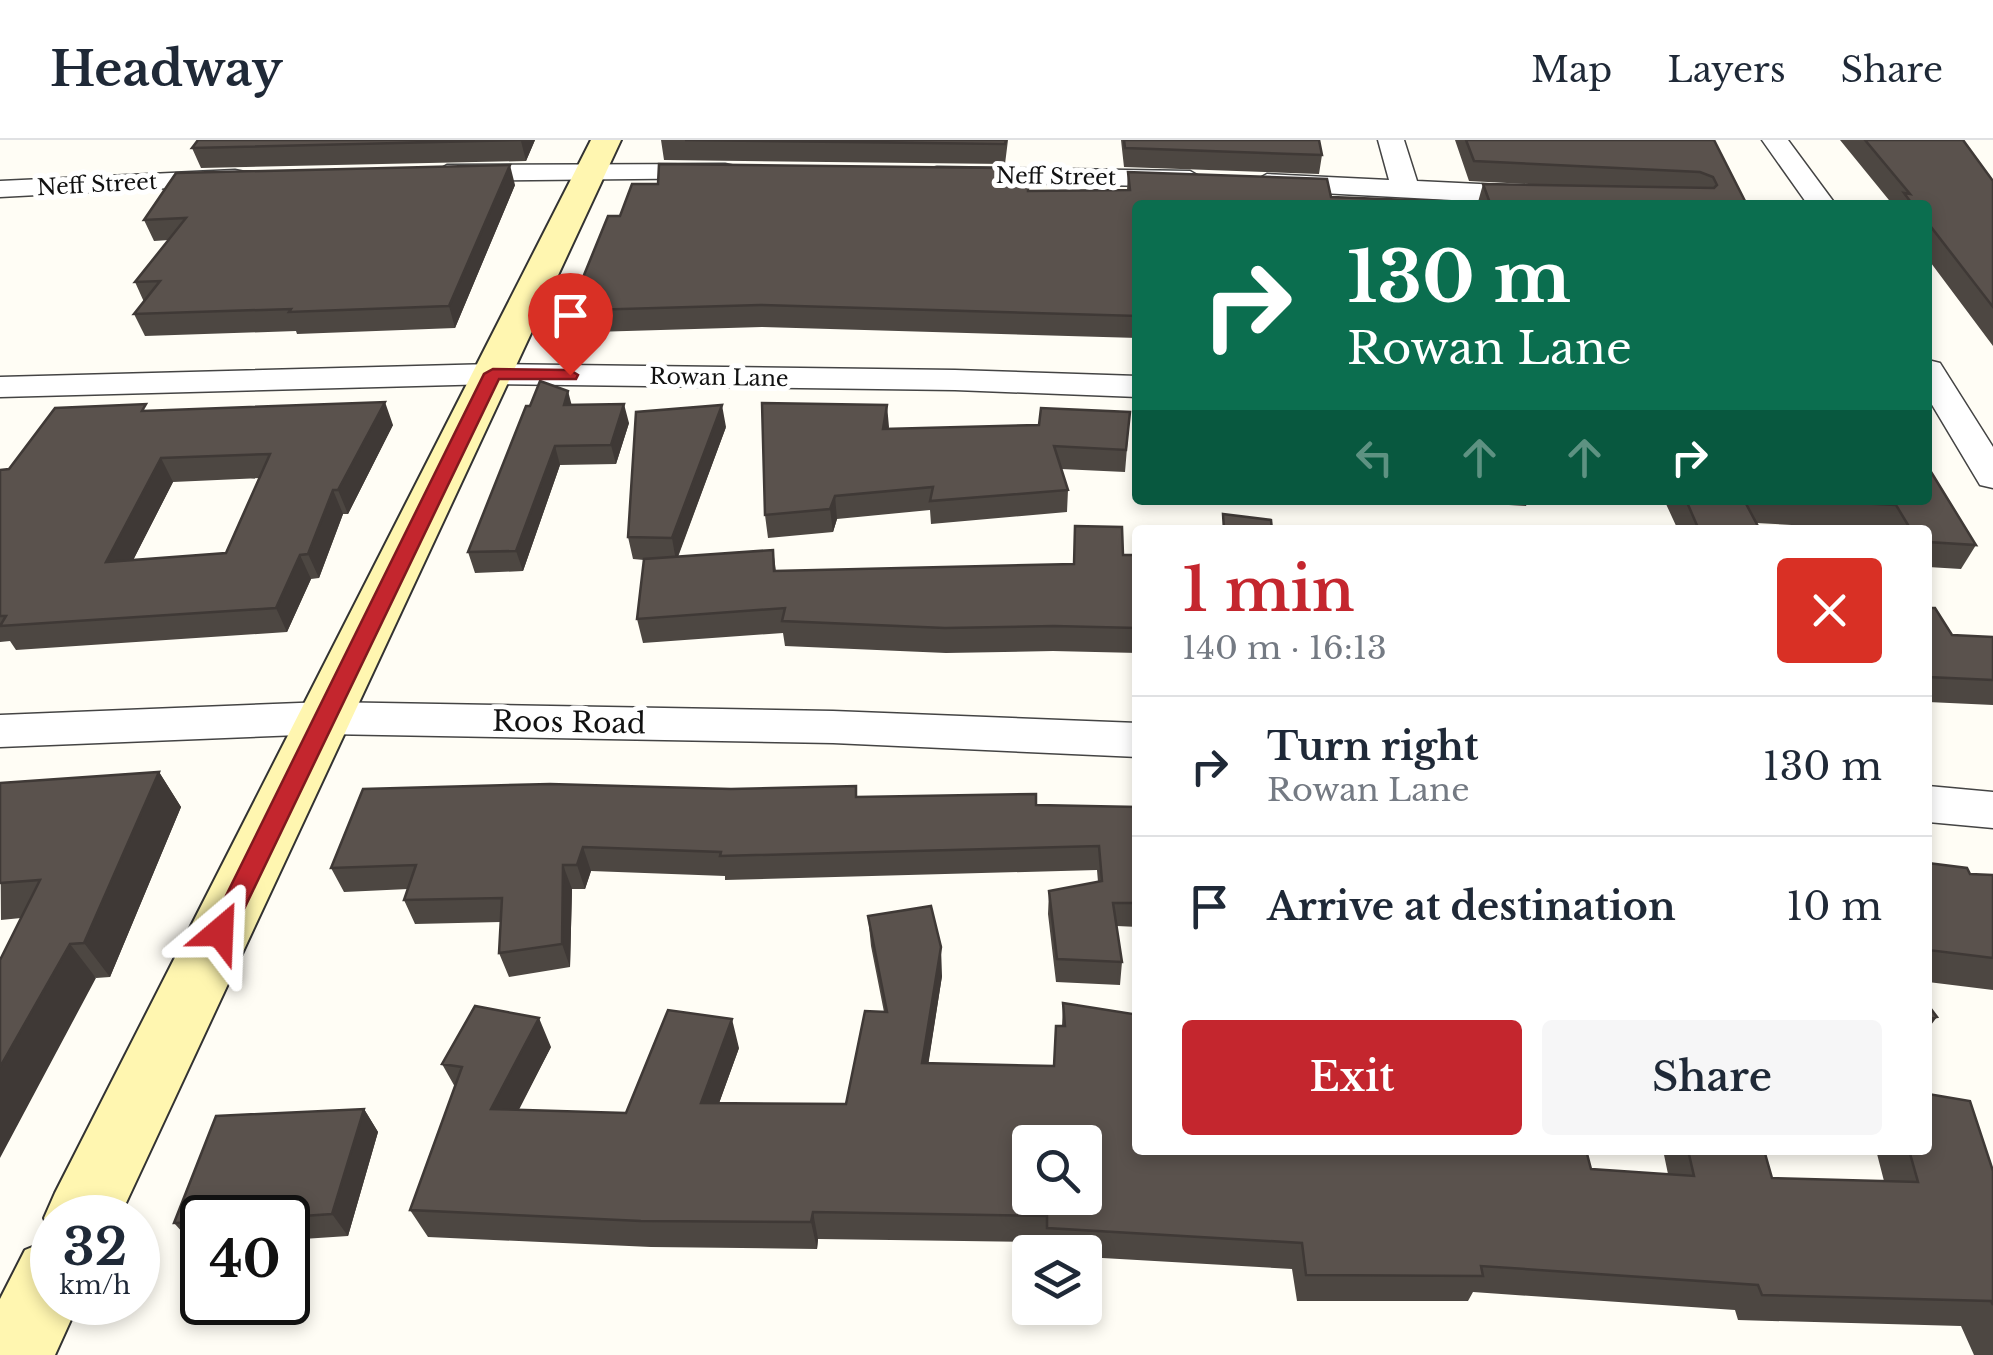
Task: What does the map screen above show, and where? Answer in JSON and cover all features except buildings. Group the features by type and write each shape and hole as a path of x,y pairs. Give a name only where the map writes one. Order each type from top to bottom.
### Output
{"street":[{"path":"1391,140 1405,188"},
{"path":"1774,140 1818,200"},
{"path":"413,174 599,156 756,172"},
{"path":"92,1195 599,156"},
{"name":"Neff Street","path":"914,174 1208,180"},
{"name":"Neff Street","path":"0,189 254,177"},
{"path":"1248,181 1578,198"},
{"name":"Rowan Lane","path":"0,388 493,374 955,380 1132,387"},
{"path":"1932,375 1982,440 1993,477"},
{"path":"1932,436 1982,440"},
{"name":"Roos Road","path":"0,731 326,718 832,728 1132,740"},
{"path":"1932,804 1993,810"},
{"path":"14,1355 30,1322"}],"route":[{"path":"220,932 493,374 570,375"}]}
